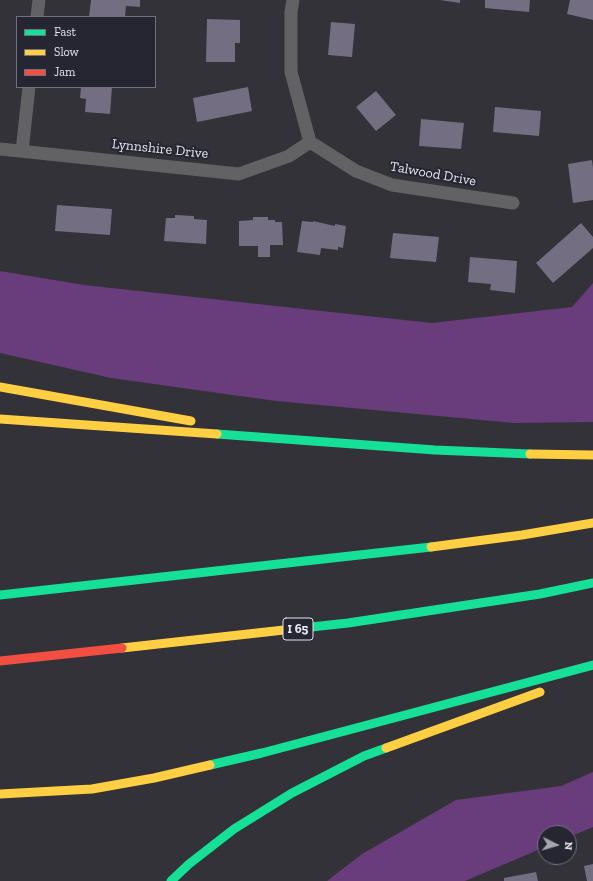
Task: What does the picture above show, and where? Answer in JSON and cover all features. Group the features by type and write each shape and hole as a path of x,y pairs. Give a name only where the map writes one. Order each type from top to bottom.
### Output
{"highway":[{"path":"0,388 305,441"},
{"path":"0,420 508,454 593,455"},
{"path":"0,595 374,554 522,535 593,523"},
{"name":"I 65","path":"0,661 348,624 540,594 593,583"},
{"path":"0,794 92,789 154,778 262,753 593,665"},
{"path":"578,679 593,673"},
{"path":"170,881 189,864 234,829 292,793 364,756 549,690"}],"street":[{"path":"38,16 40,0"},
{"path":"293,0 291,12 291,72 310,142"},
{"path":"22,151 29,88"},
{"name":"Lynnshire Drive","path":"0,149 239,174 289,156 310,142"},
{"name":"Talwood Drive","path":"310,142 356,171 392,185 513,203"}],"shaded area":[{"path":"0,271 84,285 432,323 572,307 593,283 593,422 514,423 276,401 111,378 0,353"},
{"path":"593,772 593,827 577,834 577,825 537,825 537,850 465,881 327,881 362,854 456,800 561,786"}],"building":[{"path":"91,0 140,0 140,7 126,6 125,16 89,16"},
{"path":"440,0 460,0 460,3"},
{"path":"485,0 530,0 529,12 485,8"},
{"path":"570,0 593,0 593,20 567,14"},
{"path":"207,19 240,20 240,43 235,43 235,62 206,62"},
{"path":"331,22 355,24 352,57 328,55"},
{"path":"248,87 252,111 197,122 193,98"},
{"path":"81,88 112,88 110,114 85,112 86,99 80,98"},
{"path":"376,91 396,115 376,131 356,107"},
{"path":"495,107 541,111 539,136 493,132"},
{"path":"421,119 464,123 461,149 419,146"},
{"path":"592,160 593,200 573,203 568,164"},
{"path":"57,205 112,209 110,235 55,231"},
{"path":"175,215 194,216 194,219 207,220 206,244 164,241 166,218 175,218"},
{"path":"253,217 268,217 268,220 282,222 283,245 270,245 270,257 258,257 258,246 239,246 239,221 253,220"},
{"path":"302,221 313,221 335,226 335,224 346,226 343,248 338,247 338,250 321,248 320,255 297,252"},
{"path":"581,223 593,237 593,248 553,283 536,263"},
{"path":"393,233 439,237 436,262 390,258"},
{"path":"470,257 517,261 515,293 490,290 491,284 468,282"},
{"path":"593,864 593,881 587,881 584,866"},
{"path":"536,872 538,881 504,881 504,878"}],"traffic: fast":[{"path":"217,434 435,450 530,454"},
{"path":"0,595 431,547"},
{"path":"302,628 348,623 540,594 593,583"},
{"path":"210,765 262,753 593,665"},
{"path":"171,881 189,864 234,829 292,793 364,756 386,748"}],"traffic: slow":[{"path":"0,387 191,421"},
{"path":"0,419 217,434"},
{"path":"530,454 593,455"},
{"path":"431,547 522,535 593,523"},
{"path":"122,648 302,628"},
{"path":"386,748 540,692"},
{"path":"0,794 92,789 154,778 210,765"}],"traffic: jam":[{"path":"0,661 122,648"}]}
